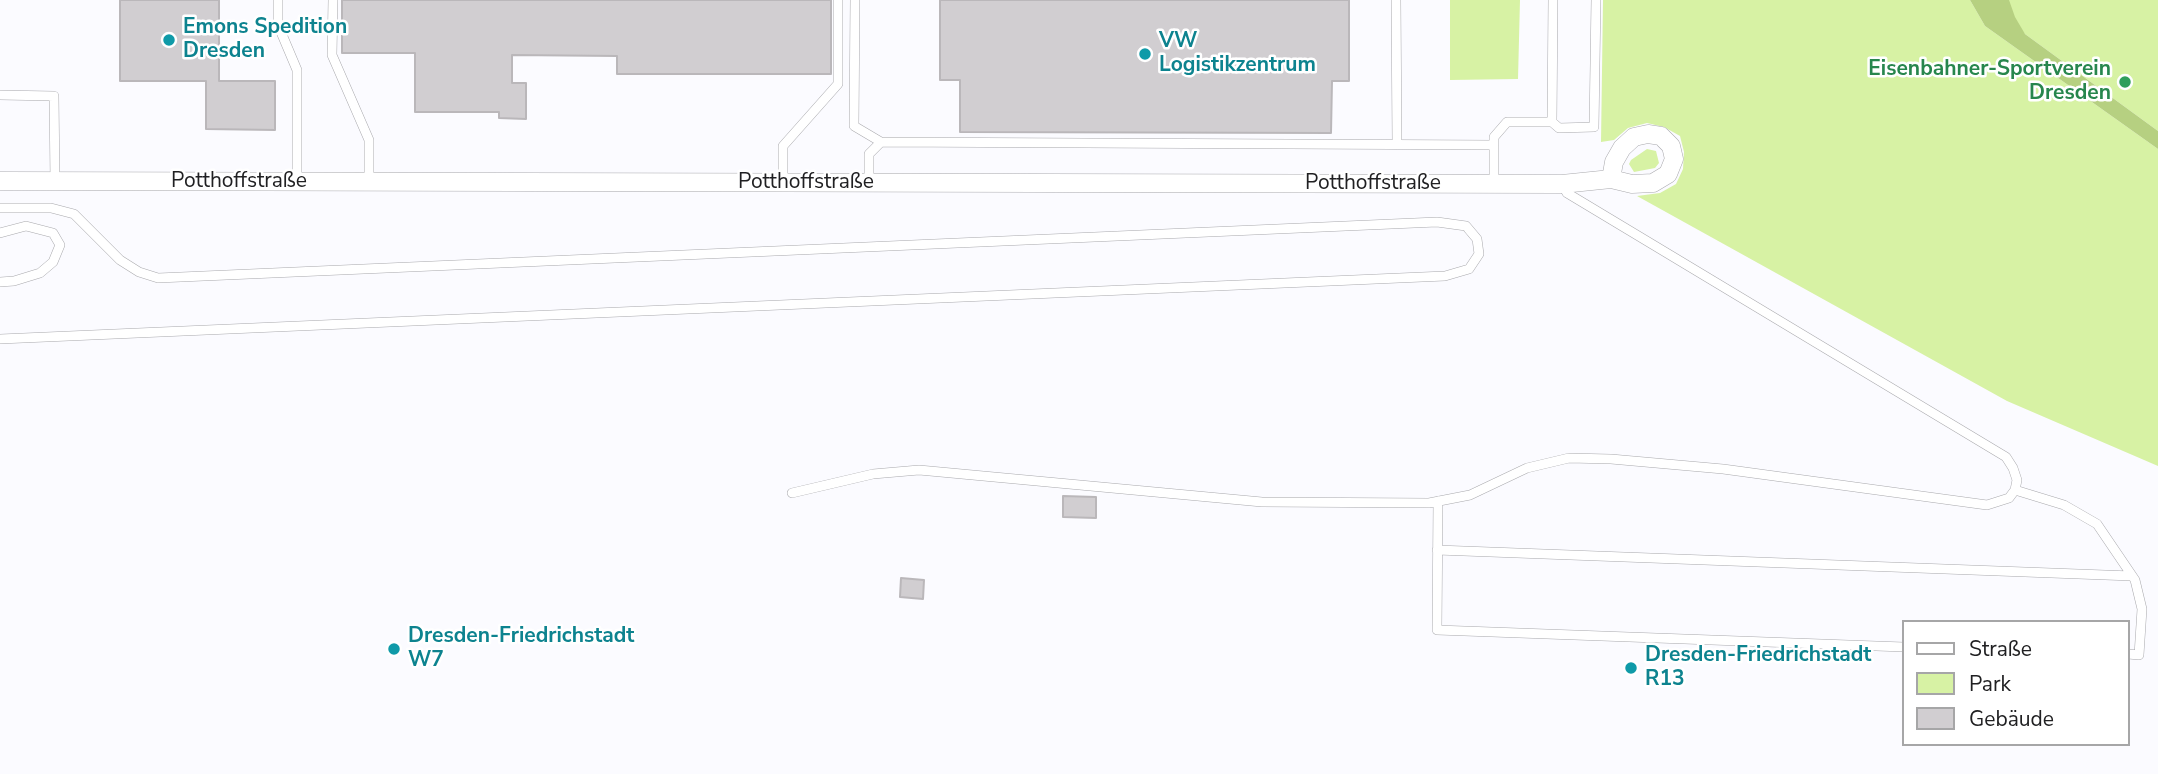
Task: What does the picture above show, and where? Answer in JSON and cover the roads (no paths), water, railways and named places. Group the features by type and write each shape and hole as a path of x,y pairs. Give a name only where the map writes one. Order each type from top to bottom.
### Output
{"street":[{"name":"Potthoffstraße","path":"0,181 1562,184 1611,178"}],"lane":[{"path":"278,0 278,25 297,70 297,182"},
{"path":"333,0 332,55 369,140 369,182"},
{"path":"783,183 783,146 838,84 838,0"},
{"path":"855,0 854,126 881,142 1494,145"},
{"path":"1396,0 1397,145"},
{"path":"1552,122 1553,0"},
{"path":"1494,184 1494,137 1507,122 1552,122 1559,128 1594,127 1596,0"},
{"path":"0,95 54,96 55,181"},
{"path":"869,183 869,154 881,142"},
{"path":"792,493 873,474 919,470 1262,502 1437,501 1470,495 1527,468 1569,458 1723,469 1987,505 2009,498 2015,490 2018,480 2006,457 1567,193 1562,184"},
{"path":"0,208 51,208 74,214 120,260 139,272 158,278 1437,222 1466,226 1477,239 1479,254 1469,269 1445,276 0,339"},
{"path":"0,233 26,226 53,233 60,245 53,262 40,273 0,282"},
{"path":"2015,490 2064,505 2098,524 2132,576 2143,609 2139,655 2130,654"},
{"path":"1437,501 1437,630 1902,647"},
{"path":"1437,550 2132,576"}],"place":[{"name":"Emons Spedition Dresden","path":"169,40"},
{"name":"VW Logistikzentrum","path":"1145,54"},
{"name":"Eisenbahner-Sportverein Dresden","path":"2125,82"},
{"name":"Dresden-Friedrichstadt W7","path":"394,649"},
{"name":"Dresden-Friedrichstadt R13","path":"1631,668"}]}
